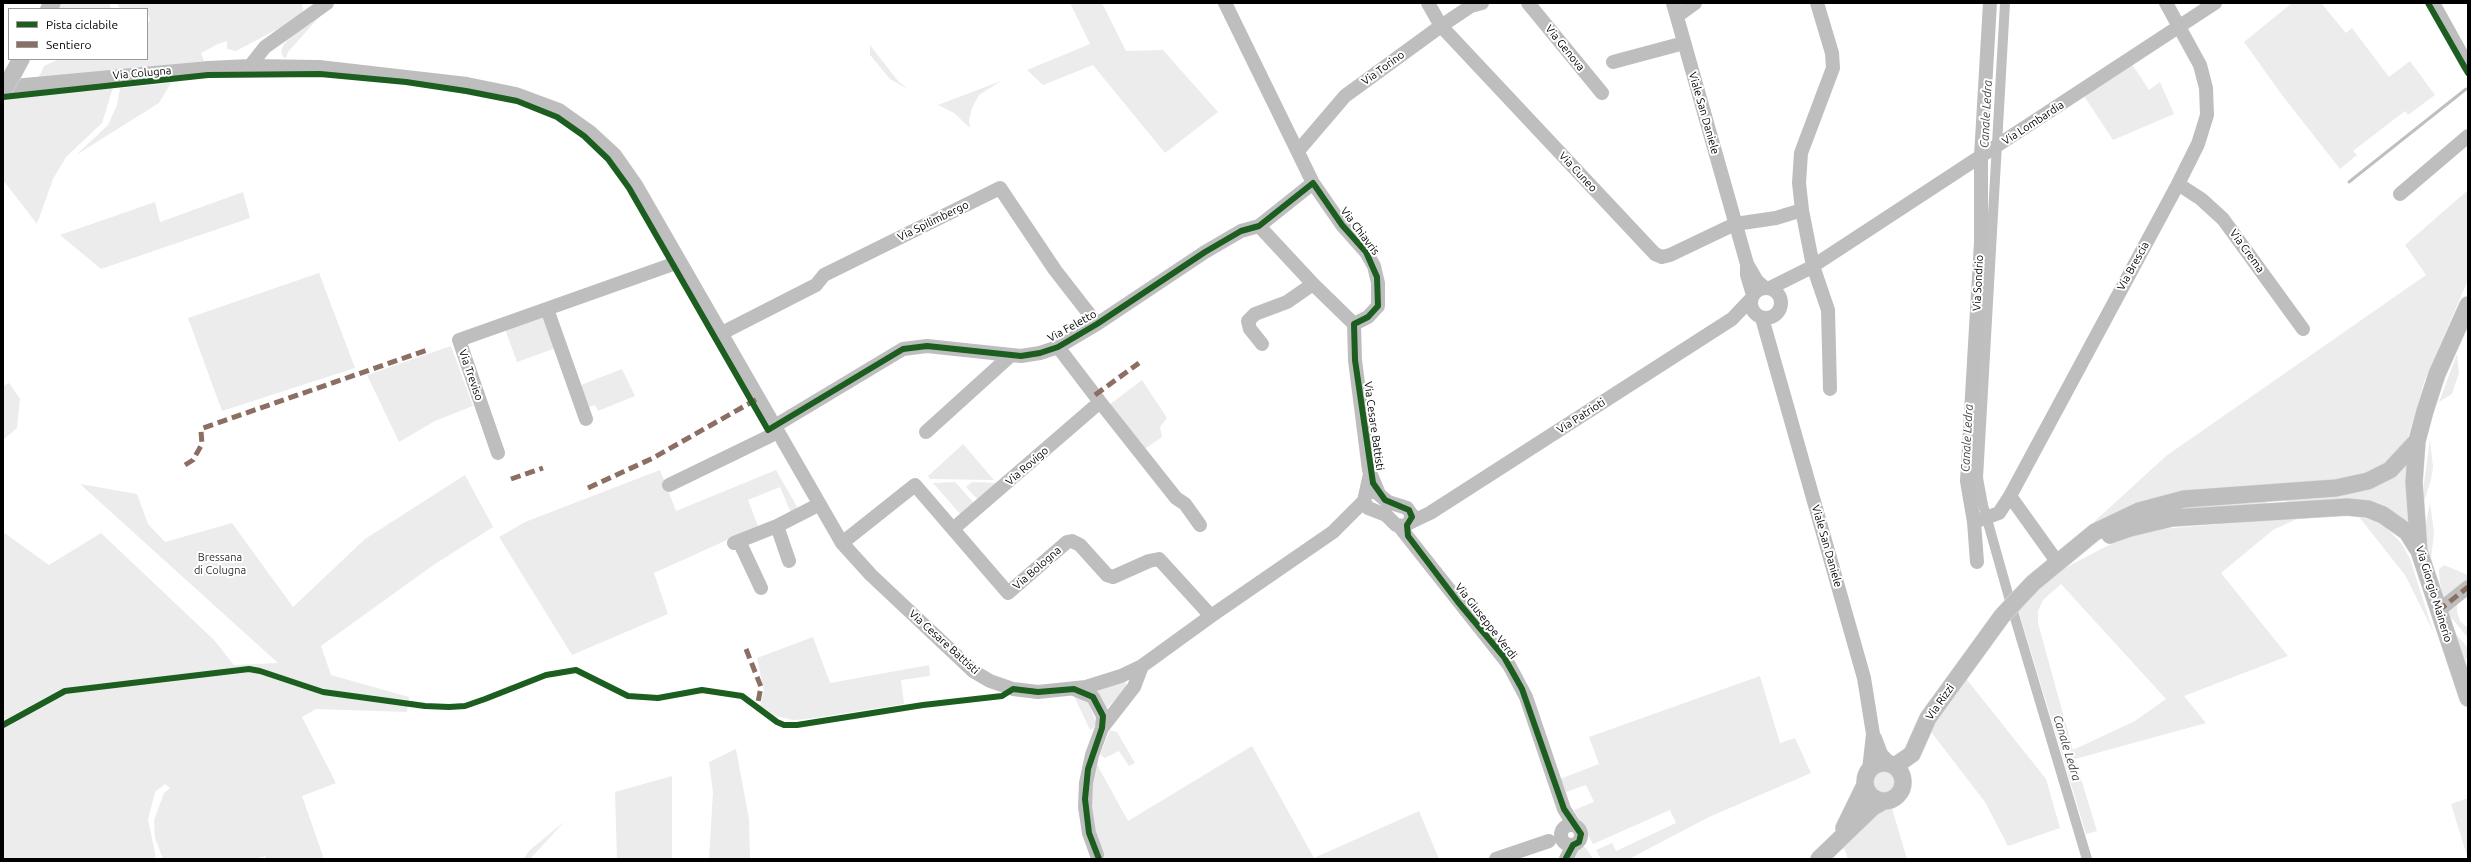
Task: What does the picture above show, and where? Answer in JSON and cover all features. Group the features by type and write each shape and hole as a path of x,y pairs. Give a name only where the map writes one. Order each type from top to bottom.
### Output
{"main road":[{"path":"3,91 17,65"},
{"name":"Via Giorgio Mainerio","path":"2467,694 2419,551 2414,482 2417,441 2431,391 2463,324 2468,305"},
{"path":"2058,563 2095,532 2139,511 2184,500 2336,488 2368,481 2390,470 2417,441"},
{"path":"2276,493 2278,511"},
{"path":"2058,563 2110,535 2153,521 2347,507 2368,509 2396,522 2407,532 2419,551"},
{"name":"Via Rizzi","path":"1892,765 1912,754 1928,718 1998,622 2018,598 2058,563"},
{"name":"Via Rizzi","path":"1903,784 1916,763 1920,736"},
{"path":"1882,802 1871,797 1867,777 1880,763 1892,765"},
{"name":"Viale San Daniele","path":"1819,859 1837,840 1873,807 1897,797 1903,784 1901,773 1892,765"},
{"name":"Viale San Daniele","path":"1837,840 1854,811 1867,777"}],"street":[{"path":"250,66 265,47 327,3"},
{"name":"Via Chiavris","path":"1225,3 1313,183 1342,225 1366,252 1374,266 1378,283 1379,300 1376,311 1354,324"},
{"name":"Via Cuneo","path":"1428,3 1441,26 1654,254 1662,257 1670,255 1735,224"},
{"name":"Via Genova","path":"1528,3 1602,93"},
{"path":"1675,10 1695,3"},
{"path":"1816,3 1832,53 1833,68 1801,153 1799,169 1802,210 1812,267 1828,310 1830,389"},
{"name":"Via Sondrio","path":"1977,562 1976,522 1967,481 1980,242 1990,3"},
{"name":"Via Brescia","path":"1976,522 1991,517 2003,509 2178,184 2198,144 2207,115 2206,88 2200,65 2166,3"},
{"name":"Via Lombardia","path":"1764,302 1812,267 2180,28 2215,3"},
{"path":"2433,3 2468,66"},
{"name":"Via Torino","path":"1298,151 1345,96 1441,26 1475,4"},
{"name":"Viale San Daniele","path":"1675,10 1747,264 1757,281 1764,302 1774,360 1864,678 1873,734 1881,754 1892,765"},
{"path":"1613,62 1684,43"},
{"name":"Via Colugna","path":"3,88 143,73 250,66 318,67 467,84 516,94 560,110 590,132 614,155 636,185 679,262"},
{"path":"2400,194 2468,136"},
{"name":"Via Feletto","path":"774,428 903,349 927,346 1010,356 1040,353 1058,347 1097,324 1205,252 1241,231 1259,226 1313,183"},
{"name":"Via Crema","path":"2178,184 2202,199 2224,218 2303,329"},
{"name":"Via Spilimbergo","path":"720,334 816,286 824,275 1000,188 1055,270 1097,324"},
{"path":"1735,224 1776,218 1802,210"},
{"path":"1259,226 1312,284 1354,324"},
{"name":"Via Treviso","path":"498,453 459,340 679,262"},
{"name":"Via Cesare Battisti","path":"679,262 818,505 842,543 871,575 973,671 990,681 1013,689 1038,692 1100,684 1142,666 1211,616 1320,541 1370,500 1370,474 1355,360 1354,324"},
{"path":"1262,344 1250,329 1248,321 1254,314 1287,302 1312,284"},
{"name":"Via Patrioti","path":"1370,500 1388,502 1407,524 1430,513 1732,319 1764,302"},
{"path":"547,309 586,419"},
{"path":"1058,347 1176,498 1186,504 1200,525"},
{"path":"926,432 1010,356"},
{"name":"Via Rovigo","path":"953,529 1100,402"},
{"path":"669,485 770,436 774,428"},
{"name":"Via Bologna","path":"842,543 910,487 915,485 1008,593 1067,542 1072,541 1080,545 1107,575 1113,577 1149,561 1159,559 1211,616"},
{"path":"2010,496 2058,563"},
{"path":"1370,500 1386,515 1407,524"},
{"path":"761,588 736,542 777,526 818,505"},
{"name":"Via Giuseppe Verdi","path":"1407,524 1509,665 1526,697 1564,809 1567,841"},
{"path":"777,526 790,561"},
{"path":"2438,611 2468,587"},
{"path":"1102,728 1134,687 1142,666"},
{"path":"1074,688 1093,697 1103,716 1102,728 1092,755 1085,798 1089,833 1097,855"},
{"name":"Viale San Daniele","path":"1867,777 1873,734"},
{"path":"1496,859 1549,841 1567,841"}],"green space":[{"path":"56,3 109,3 111,8 53,8"},
{"path":"117,3 302,3 304,15 236,51 227,49 227,41 218,44 201,53 204,61 38,79 44,66 57,60 148,60 148,22 150,21 148,8 120,8"},
{"path":"1070,3 1102,3 1126,51 1163,50 1218,112 1165,153 1093,65 1043,85 1027,70 1090,44"},
{"path":"2292,3 2321,3 2346,33 2352,28 2389,77 2410,61 2435,95 2408,115 2405,111 2353,151 2357,155 2340,169 2282,95 2244,42"},
{"path":"321,15 288,52 286,58 283,57 281,51 284,44 300,27"},
{"path":"870,45 898,81 908,89 890,79 870,55"},
{"path":"2132,64 2149,90 2160,82 2174,114 2113,140 2084,96"},
{"path":"1001,81 979,95 972,108 969,121 970,128 954,113 938,105"},
{"path":"171,83 159,103 76,155 108,125 117,105 120,88"},
{"path":"113,88 102,123 66,157 53,179 37,224 3,180 4,99"},
{"path":"2468,190 2468,280 2424,382 2406,445 2378,470 2348,479 2205,490 2073,541 2166,456 2426,275 2405,245"},
{"path":"243,192 250,218 101,269 60,235 155,202 160,222"},
{"path":"319,273 355,368 222,411 188,318"},
{"path":"544,314 556,348 517,362 505,329"},
{"path":"451,346 473,406 435,421 399,442 367,375"},
{"path":"2457,354 2459,373 2452,394 2439,402"},
{"path":"622,369 635,396 598,411 595,405 589,407 581,385"},
{"path":"1142,380 1167,418 1160,427 1162,437 1143,450 1109,405"},
{"path":"9,383 20,399 17,428 3,440 3,386"},
{"path":"2430,440 2433,467 2431,480 2424,501 2424,483"},
{"path":"963,444 994,480 930,479 928,476"},
{"path":"2410,460 2410,529 2403,521 2287,506 2286,496"},
{"path":"660,470 676,511 776,470 800,512 791,513 780,487 748,500 758,526 654,573 668,614 572,655 499,537 525,522"},
{"name":"Bressana di Colugna","path":"465,475 493,527 432,566 321,646 331,675 409,697 407,712 316,709 302,717 336,783 302,796 324,859 267,859 265,856 255,859 163,859 155,838 154,820 164,793 170,788 165,784 155,792 148,820 156,857 151,859 3,859 3,532 49,565 101,533 214,640 234,665 278,663 80,484 137,494 148,524 165,542 232,523 293,607 365,539"},
{"path":"955,482 974,503 961,515 933,483"},
{"path":"972,482 997,483 978,500 966,487"},
{"path":"2267,499 2267,506 2151,512 2164,508"},
{"path":"2430,503 2434,532 2431,560 2433,577 2425,528"},
{"path":"2359,517 2375,520 2385,526 2402,544 2410,559 2433,631 2405,575"},
{"path":"2299,518 2273,530 2221,573 2288,656 2184,696 2206,723 2075,759 2097,831 2086,834 2018,609 2026,598 2063,569 2107,546 2148,530","holes":["2061,584 2166,699 2135,721 2073,750 2038,623 2038,611 2043,600"]},
{"path":"2444,565 2468,575 2468,580 2443,603 2439,569"},
{"path":"2457,602 2457,612 2460,621 2468,628 2468,638 2449,615 2449,610"},
{"path":"2448,625 2468,648 2468,656 2463,664"},
{"path":"813,637 830,683 929,665 930,676 901,680 904,704 808,719 793,720 775,716 760,706 764,691 757,658"},
{"path":"1760,676 1780,743 1795,738 1811,773 1709,817 1629,859 1601,859 1596,850 1612,843 1616,851 1676,823 1670,810 1593,844 1574,810 1594,802 1586,785 1566,792 1560,779 1599,764 1589,737"},
{"path":"1964,676 2046,779 2060,828 2008,846 1985,802 1928,728"},
{"path":"1125,682 1128,686 1105,710 1095,692"},
{"path":"1074,696 1088,701 1096,723 1094,728 1090,730"},
{"path":"1110,730 1117,732 1135,763 1129,766 1119,751 1105,758 1100,755"},
{"path":"1252,746 1314,858 1419,811 1439,859 1104,859 1091,815 1094,759 1128,821"},
{"path":"736,749 749,819 750,859 709,859 713,792 709,762"},
{"path":"1884,769 1893,773 1897,782 1893,791 1884,795 1875,791 1871,782 1875,773"},
{"path":"672,776 672,859 617,859 615,792"},
{"path":"2468,798 2468,859 2451,804"},
{"path":"1891,805 1907,859 1848,859 1845,850 1839,844 1874,813"},
{"path":"565,821 530,859 523,859 530,850"},
{"path":"1582,846 1586,848 1593,859 1570,859 1578,847"}],"waterway":[{"name":"Canale Ledra","path":"2005,3 1978,478 1983,505 2012,608 2087,859"},
{"path":"2349,182 2466,89"}],"marked path":[{"path":"185,465 193,460 202,444 201,431 203,428 427,350"},
{"path":"1095,395 1139,363"},
{"path":"588,488 653,458 757,399"},
{"path":"511,479 543,468"},
{"path":"2438,611 2468,587"},
{"path":"746,649 761,687 757,707"}],"cycle path":[{"path":"2428,3 2468,73"},
{"path":"3,97 208,75 320,74 406,82 466,91 517,101 557,117 584,136 608,159 629,188 768,430 903,349 927,346 1021,356 1040,353 1058,347 1097,324 1205,252 1241,231 1259,226 1313,183 1342,225 1366,252 1377,277 1378,306 1368,317 1354,324 1355,360 1373,483 1385,500 1409,510 1412,517 1407,525 1408,536 1458,602 1504,657 1522,689 1564,809 1581,834 1579,842 1573,845 1566,858"},
{"path":"3,725 65,691 249,669 260,671 323,692 425,706 449,707 465,706 546,675 576,670 628,696 658,698 702,690 742,696 777,722 784,725 797,725 923,705 1002,696 1013,689 1038,692 1074,689 1093,697 1103,716 1102,728 1088,769 1085,799 1089,833 1099,859"}]}
